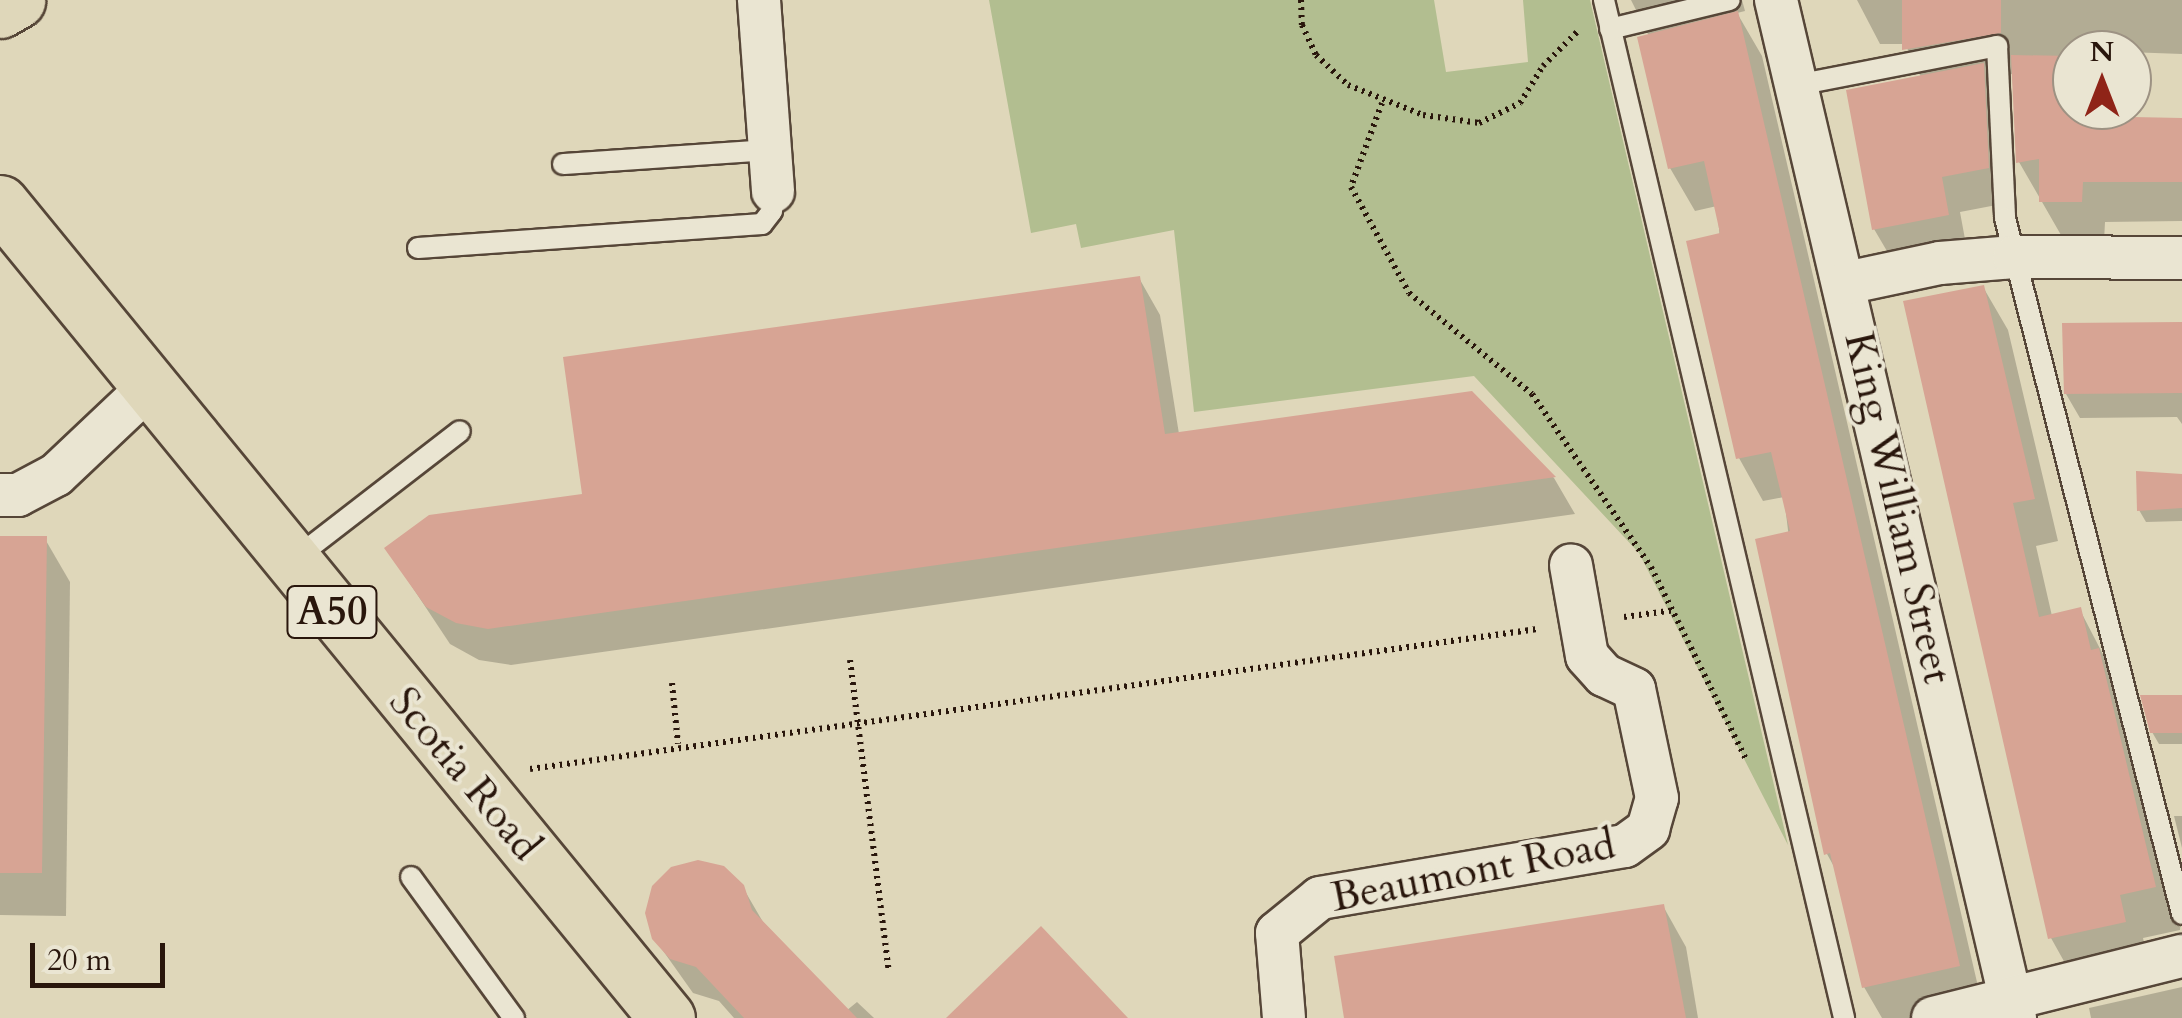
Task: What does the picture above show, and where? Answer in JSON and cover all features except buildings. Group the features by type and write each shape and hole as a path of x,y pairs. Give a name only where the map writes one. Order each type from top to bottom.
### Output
{"main road":[{"path":"0,10 17,0"},
{"name":"Scotia Road","path":"0,203 667,1018"}],"street":[{"path":"759,0 770,171"},
{"name":"King William Street","path":"1776,0 1846,283 2012,1007"},
{"path":"1846,283 1940,263 2014,257 2182,258"},
{"path":"0,495 18,495 56,475 148,388"},
{"name":"Beaumont Road","path":"1284,1018 1277,933 1320,898 1625,846 1648,829 1657,798 1634,689 1604,676 1586,656 1571,565"},
{"path":"1932,1018 2012,1007 2182,956"}],"lane":[{"path":"1604,0 1844,1018"},
{"path":"1610,29 1730,0"},
{"path":"1797,85 1997,46 2006,218 2014,257 2182,914"},
{"path":"418,248 762,224 772,212 770,171 563,164"},
{"path":"291,562 460,430"},
{"path":"412,877 514,1018"}],"path":[{"path":"1301,0 1316,55 1348,84 1423,116 1479,123 1520,103 1573,32 1610,29"},
{"path":"469,780 678,744 1676,610"},
{"path":"850,660 890,972"},
{"path":"672,683 678,744"}],"green space":[{"path":"989,0 1434,0 1446,72 1528,62 1523,0 1590,0 1788,845 1639,553 1474,376 1194,412 1174,230 1081,248 1076,224 1031,233"}]}
